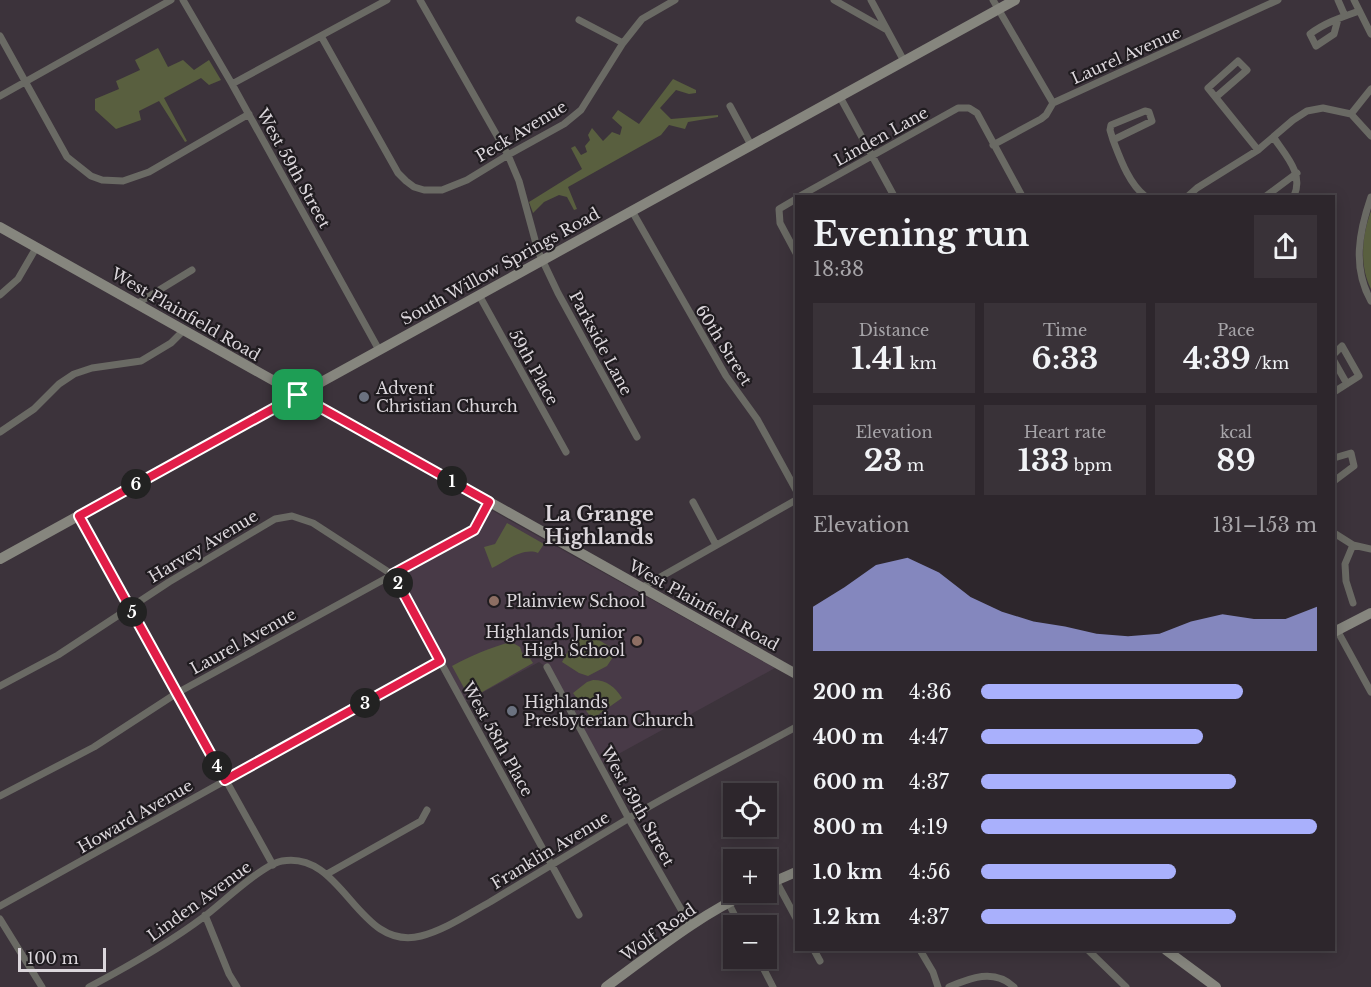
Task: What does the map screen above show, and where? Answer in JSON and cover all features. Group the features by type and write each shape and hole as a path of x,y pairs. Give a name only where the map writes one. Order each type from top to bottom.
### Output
{"street":[{"path":"0,96 171,0"},
{"name":"West 59th Street","path":"183,0 249,114 379,350"},
{"path":"232,84 387,0"},
{"path":"420,0 508,154 519,181 538,251 543,260"},
{"name":"Peck Avenue","path":"321,36 395,169 406,182 424,190 442,190 467,180 508,154 564,124 581,110 623,43 642,19 675,0"},
{"path":"834,0 887,30"},
{"path":"871,0 904,61"},
{"name":"South Willow Springs Road","path":"0,559 840,97 996,5 1015,0"},
{"name":"Laurel Avenue","path":"993,145 1041,119 1053,103 1278,0"},
{"path":"1338,0 1342,17 1359,11"},
{"path":"1354,0 1371,34"},
{"path":"996,5 1053,103"},
{"path":"579,20 623,43"},
{"path":"0,36 67,157 91,176 102,180 123,181 149,172 249,114"},
{"path":"1216,97 1246,70 1238,61 1208,88 1258,150"},
{"path":"1351,114 1371,89"},
{"path":"840,97 893,195"},
{"path":"730,106 752,145"},
{"name":"Linden Lane","path":"803,195 958,108 969,108 977,113 993,145"},
{"path":"1189,195 1258,150 1293,120 1308,111 1323,108 1351,114 1371,136"},
{"path":"1113,140 1150,122 1152,119 1149,112 1145,111 1111,125 1110,130 1113,140 1121,161 1144,195"},
{"path":"1274,138 1297,173 1298,189 1295,195"},
{"path":"993,145 1021,195"},
{"path":"1267,195 1297,173"},
{"path":"1371,197 1362,222 1358,253 1363,282 1371,301"},
{"name":"Linden Lane","path":"795,200 779,208 780,223 795,251"},
{"name":"60th Street","path":"632,211 726,376 757,419 795,488"},
{"name":"West Plainfield Road","path":"0,227 795,673"},
{"path":"0,295 18,279 36,248"},
{"name":"Parkside Lane","path":"543,260 558,293 637,437"},
{"path":"138,303 192,270"},
{"name":"59th Place","path":"479,295 566,452"},
{"path":"0,432 34,409 59,384 74,374 92,368 141,361 171,343 184,330"},
{"path":"1335,353 1342,346 1359,376 1335,391"},
{"path":"1335,363 1347,384"},
{"path":"1335,458 1351,453 1354,466 1335,480"},
{"path":"641,588 795,501"},
{"name":"Laurel Avenue","path":"0,796 94,747 177,693 474,530 489,502"},
{"path":"693,502 716,545"},
{"path":"79,516 273,865"},
{"name":"Harvey Avenue","path":"0,686 58,655 129,607 275,519 292,516 313,523 393,574"},
{"path":"1335,534 1353,545 1371,549"},
{"path":"1353,545 1345,564 1346,581 1353,603"},
{"name":"West 58th Place","path":"393,574 579,915"},
{"path":"1371,613 1335,631 1371,692"},
{"name":"Howard Avenue","path":"0,906 440,661"},
{"name":"West 59th Street","path":"547,667 629,819 690,925"},
{"name":"Franklin Avenue","path":"327,874 375,926 394,935 410,938 424,936 441,929 629,819 795,728"},
{"path":"327,874 421,821 426,810"},
{"name":"Linden Avenue","path":"89,987 134,963 281,861 307,862 327,874"},
{"path":"777,880 795,872"},
{"path":"777,891 795,917"},
{"name":"Wolf Road","path":"606,987 690,925 726,903"},
{"path":"206,915 229,974 237,987"},
{"path":"0,920 42,987"},
{"path":"815,951 820,961"},
{"path":"921,951 933,972 938,987"},
{"path":"1089,951 1126,987"},
{"path":"1167,951 1210,986"},
{"path":"764,969 773,987"},
{"path":"949,987 974,976 987,975 1014,987"}],"shaded area":[{"path":"493,511 775,668 602,763 553,672 539,662 465,702 398,578 403,573 463,541 480,528 489,512"}],"green space":[{"path":"158,48 168,67 183,60 194,70 209,60 221,80 209,85 201,78 164,98 187,141 185,142 159,101 139,111 141,120 116,129 95,110 95,99 119,89 116,81 140,70 135,60"},
{"path":"673,79 696,90 696,93 689,94 676,90 660,108 671,119 718,115 718,117 688,122 685,129 669,125 661,135 568,187 577,209 574,210 567,197 559,195 544,202 533,213 529,202 582,169 571,148 575,146 581,155 587,152 585,146 590,140 588,135 592,128 603,141 612,132 620,135 622,127 612,118 618,110 639,124"},
{"path":"1371,211 1371,289 1363,261 1363,250"},
{"path":"507,523 544,544 538,553 526,552 492,568 484,547 495,544"},
{"path":"584,631 617,651 607,666 588,676 562,662 578,633"},
{"path":"511,642 520,647 522,653 527,654 533,663 470,699 452,666 481,652"},
{"path":"593,680 610,685 622,698 595,717 590,716 573,693"}],"place":[{"name":"Advent Christian Church","path":"364,397"},
{"name":"Plainview School","path":"494,601"},
{"name":"Highlands Junior High School","path":"637,641"},
{"name":"Highlands Presbyterian Church","path":"512,711"}],"district":[{"name":"La Grange Highlands","path":"599,526"}],"route":[{"path":"298,395 489,502 474,530 393,574 440,661 225,780 79,516 298,395"}]}
